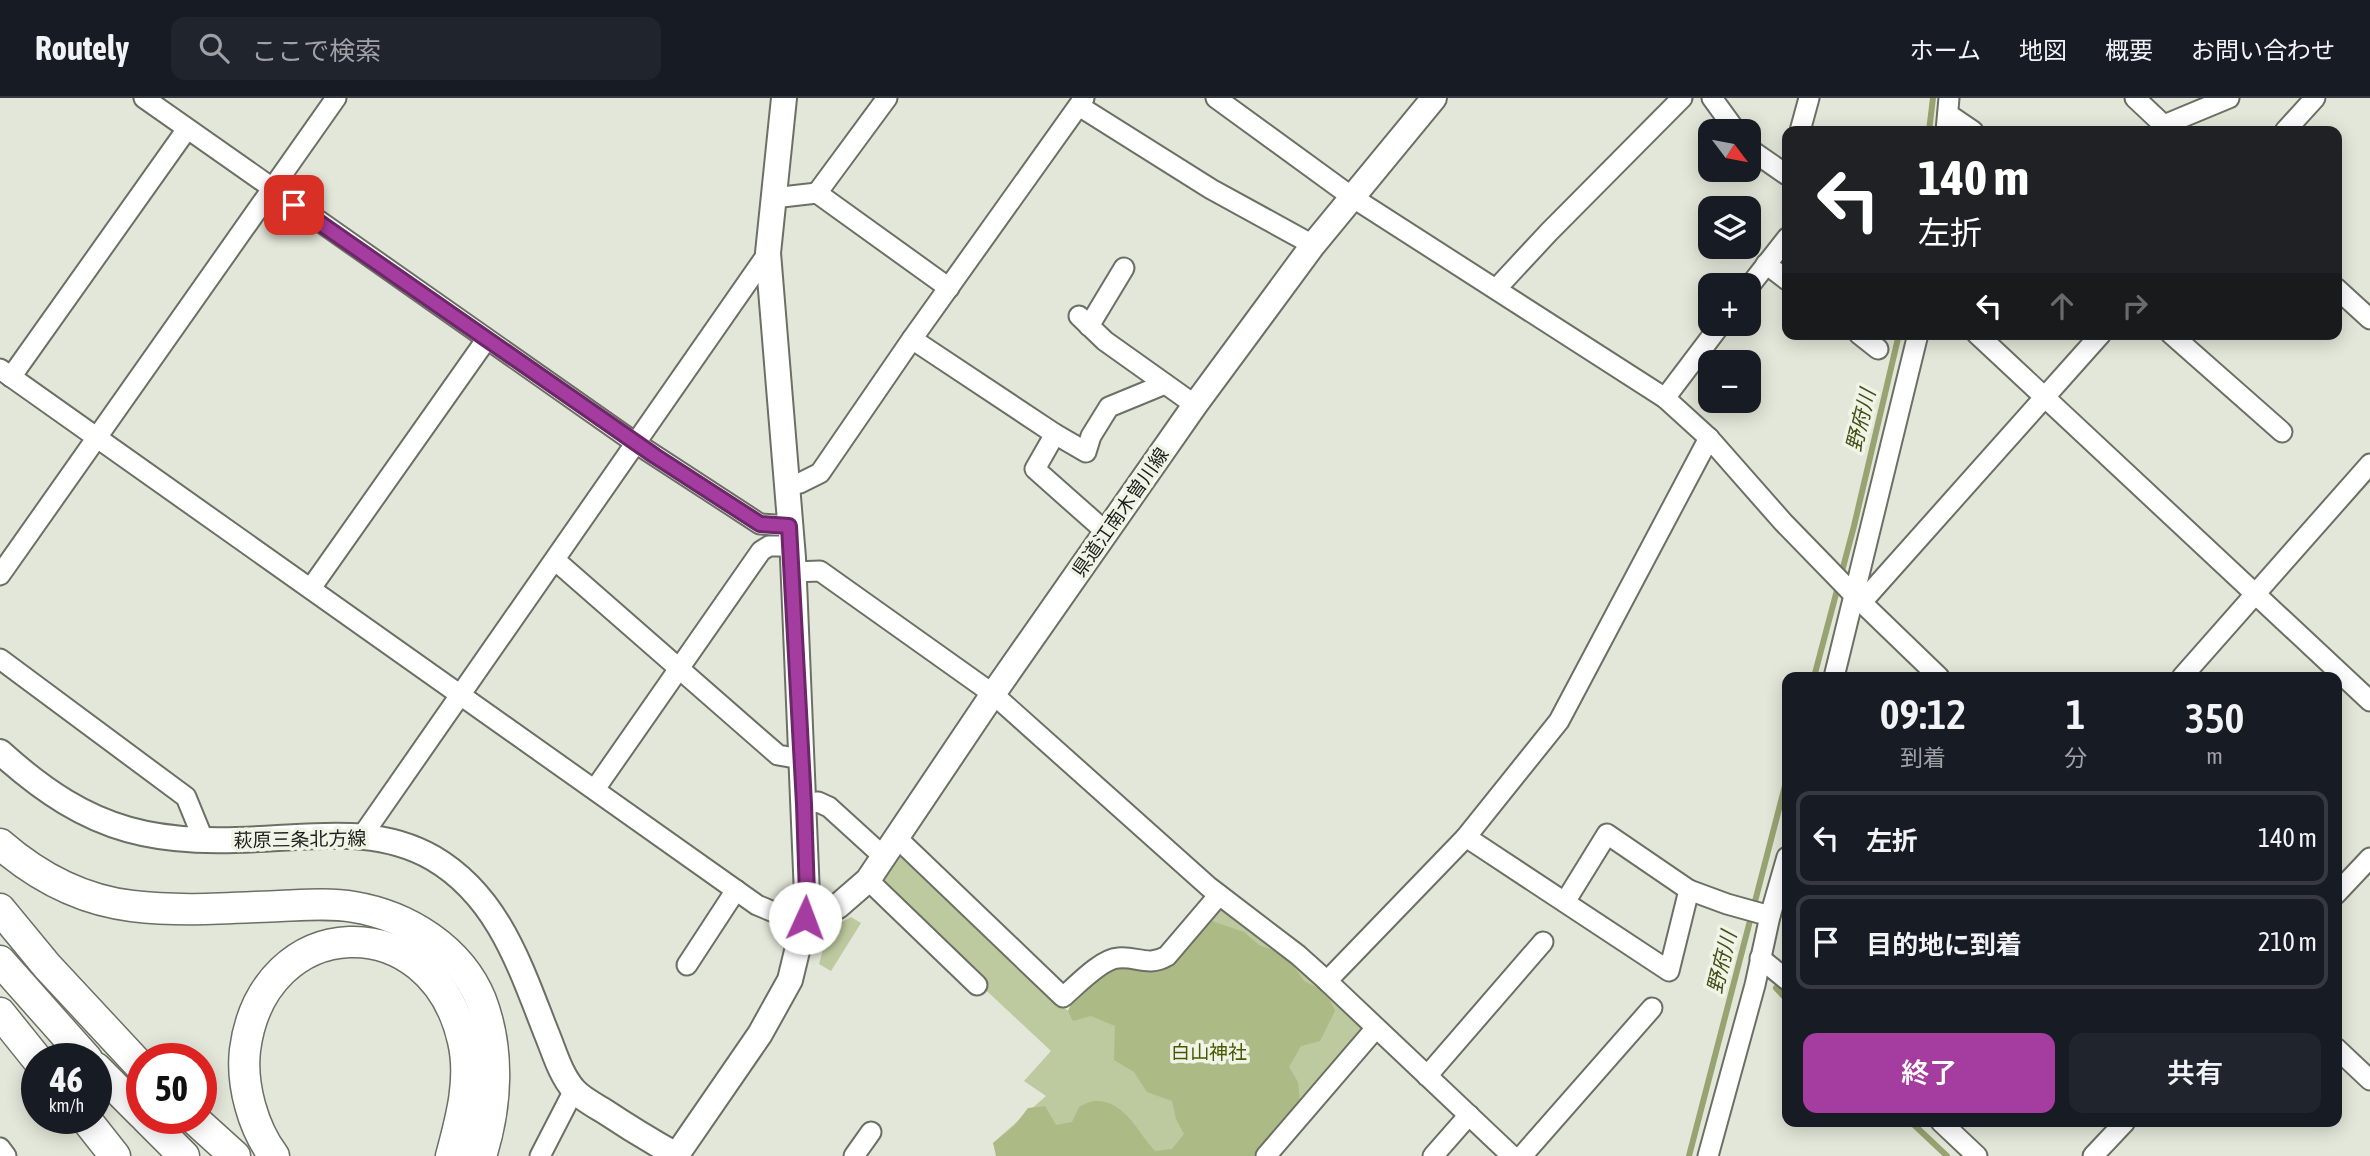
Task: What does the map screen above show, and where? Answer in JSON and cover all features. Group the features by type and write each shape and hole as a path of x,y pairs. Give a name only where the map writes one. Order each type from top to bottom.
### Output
{"highway":[{"path":"0,844 36,872 66,888 131,906 175,909 320,905 354,907 388,916 415,928 460,964 475,986 487,1017 494,1055 494,1093 487,1138 481,1156"},
{"path":"0,909 47,966 126,1051"},
{"path":"274,1156 258,1126 244,1077 248,1028 256,1005 280,971 298,957 324,946 352,942 376,943 400,952 422,966 440,986 455,1012 464,1043 466,1076 462,1114 451,1156"},
{"path":"0,961 74,1043"},
{"path":"0,1013 24,1043"},
{"path":"112,1084 126,1098"},
{"path":"98,1134 115,1156"},
{"path":"162,1134 184,1156"},
{"path":"210,1134 234,1156"}],"main road":[{"path":"677,1156 766,1024 790,980 805,918 807,895 804,804 793,572 768,253 784,98"},
{"name":"県道江南木曽川線","path":"805,918 838,906 868,880 993,694 1195,405 1312,246 1434,98"},
{"name":"萩原三条北方線","path":"0,752 48,792 95,818 150,836 204,841 327,835 362,836 411,847 456,875 476,893 506,936 554,1053 574,1090 643,1137 677,1156"}],"street":[{"path":"144,98 634,442 760,524 790,536"},
{"path":"0,575 336,98"},
{"path":"817,193 887,98"},
{"path":"1216,98 1237,104 1352,197 1665,398 1709,438 1783,522 1934,672"},
{"path":"1496,289 1682,98"},
{"path":"1712,98 1727,119"},
{"path":"1801,126 1809,98"},
{"path":"2135,98 2165,126"},
{"path":"2171,126 2229,98"},
{"path":"2290,126 2315,98"},
{"path":"787,485 800,483 820,473 912,339 1082,102 1211,189 1312,246"},
{"path":"1948,114 1966,126"},
{"path":"187,129 5,373 757,905 781,915 805,918"},
{"path":"1761,157 1782,172"},
{"path":"773,198 817,193 949,288"},
{"path":"1759,273 1782,244"},
{"path":"362,836 768,253"},
{"path":"1766,264 1782,276"},
{"path":"1124,268 1084,321 1105,341 1195,405"},
{"path":"2342,293 2370,319"},
{"path":"1665,398 1712,336"},
{"path":"912,339 1086,452 1091,436 1109,407 1165,384"},
{"path":"311,588 486,340"},
{"path":"1867,340 1878,349"},
{"path":"1835,672 1917,340"},
{"path":"1983,340 2255,595 2329,672"},
{"path":"1855,596 2045,397 2096,340"},
{"path":"2179,340 2282,432"},
{"path":"1055,434 1035,469 1106,532"},
{"path":"1327,981 1466,837 1559,721 1709,438"},
{"path":"2186,672 2370,464"},
{"path":"595,789 761,551 790,536"},
{"path":"555,560 778,755 801,759"},
{"path":"793,572 820,571 993,694 1219,895 1298,955 1512,1156"},
{"path":"0,659 186,797 204,841"},
{"path":"2342,686 2370,701"},
{"path":"804,804 818,803 829,807 890,847 1063,997 1104,962 1117,958 1156,962 1167,956 1219,895"},
{"path":"1565,902 1607,834 1689,890 1758,912"},
{"path":"1466,837 1669,971 1689,890"},
{"path":"2342,888 2370,858"},
{"path":"1708,1156 1755,985 1760,958 1758,912 1782,866"},
{"path":"868,880 977,985"},
{"path":"687,965 736,890"},
{"path":"1427,1076 1543,942"},
{"path":"1760,958 1782,976"},
{"path":"1522,1156 1653,1008"},
{"path":"1266,1156 1376,1028"},
{"path":"2342,1054 2370,1080"},
{"path":"540,1156 574,1090"},
{"path":"1433,1156 1469,1115"},
{"path":"1946,1127 1977,1156"},
{"path":"2093,1156 2120,1127"},
{"path":"854,1156 871,1132"},
{"path":"0,1148 6,1156"}],"green space":[{"name":"白山神社","path":"892,845 1068,1011 1113,965 1156,962 1227,901 1368,1020 1258,1156 1002,1156 993,1143 1046,1096 1024,1081 1051,1051 868,880"},
{"path":"851,917 861,923 831,971 819,964 829,929"},
{"name":"白山神社","path":"1206,919 1244,932 1259,945 1286,955 1304,981 1326,992 1335,1011 1320,1041 1301,1046 1289,1067 1298,1082 1300,1104 1281,1135 1255,1156 996,1156 993,1143 1014,1126 1028,1108 1045,1106 1056,1125 1072,1122 1079,1107 1095,1101 1105,1102 1123,1112 1155,1151 1172,1149 1184,1134 1176,1119 1172,1101 1147,1092 1134,1072 1114,1060 1115,1026 1091,1016 1073,1021 1068,1011 1077,990 1113,965 1152,958"}],"waterway":[{"name":"野府川","path":"1930,126 1933,98"},
{"name":"野府川","path":"1815,672 1854,526 1898,340"},
{"name":"野府川","path":"1689,1156 1782,797"},
{"path":"1776,988 1782,995"},
{"path":"1916,1127 1947,1156"}],"route":[{"path":"294,205 655,456 760,524 789,526 804,804 807,895 805,918"}]}
